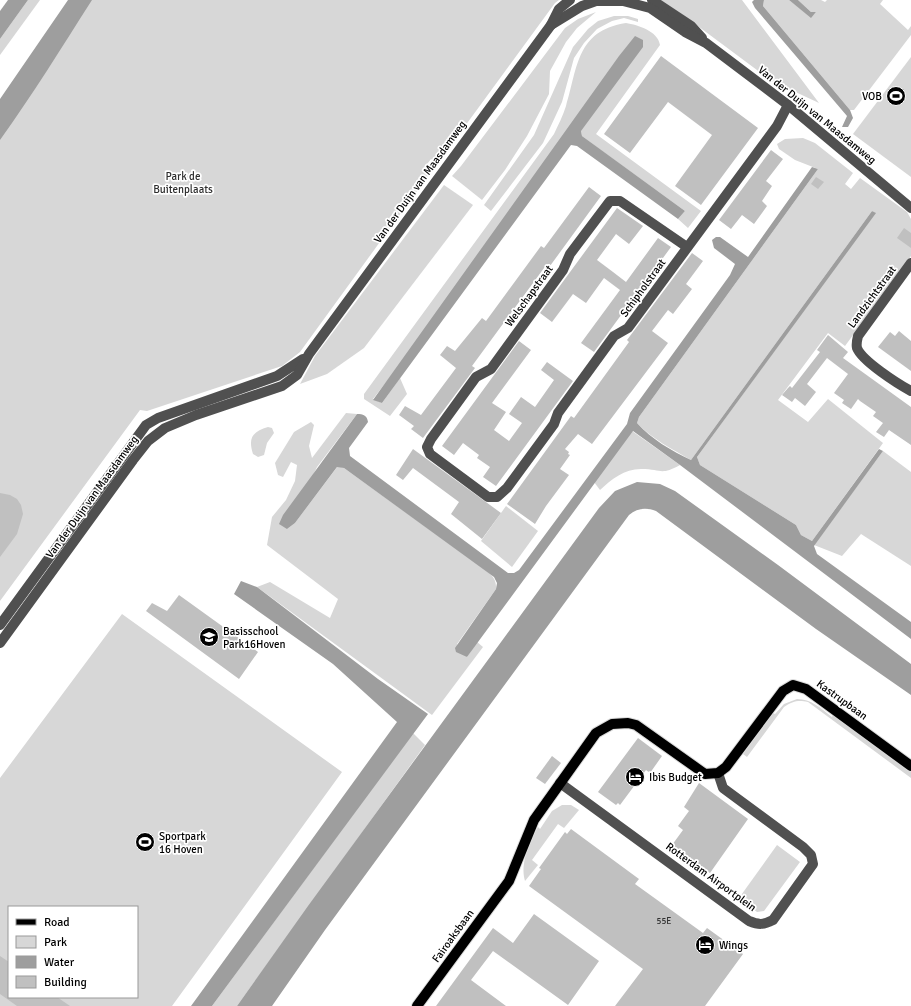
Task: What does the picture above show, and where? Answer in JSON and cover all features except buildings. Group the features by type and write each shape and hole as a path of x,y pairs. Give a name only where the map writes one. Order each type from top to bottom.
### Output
{"main road":[{"name":"Kastrupbaan","path":"718,774 726,767 783,691 793,685 806,689 911,766"},
{"path":"560,783 596,733 612,724 620,723 636,725 705,774 718,774"},
{"name":"Fairoaksbaan","path":"417,1006 509,881 534,820 560,783"}],"street":[{"name":"Van der Duijn van Maasdamweg","path":"0,643 148,441 165,428 282,386 297,375 309,354 551,25 559,9 570,0"},
{"name":"Van der Duijn van Maasdamweg","path":"652,0 690,26 706,43 788,106 911,208"},
{"name":"Van der Duijn van Maasdamweg","path":"551,25 582,6 596,1 623,1 650,8 685,32 706,43"},
{"name":"Schipholstraat","path":"497,497 507,488 554,424 558,413 614,336 628,328 777,126 788,106"},
{"name":"Welschapstraat","path":"497,497 488,497 430,454 428,448 431,439 476,377 491,369 563,270 570,254 610,202 620,201 687,247"},
{"name":"Landzichtstraat","path":"911,263 858,336 856,342 857,348 866,359 911,391"},
{"name":"Van der Duijn van Maasdamweg","path":"0,625 146,425 158,418 277,376 309,354"},
{"name":"Rotterdam Airportplein","path":"560,783 749,920 758,925 766,924 773,920 813,864 811,855 803,847 723,788 718,774"}],"green space":[{"path":"28,0 40,0 0,55 0,39"},
{"name":"Park de Buitenplaats","path":"76,0 559,0 555,3 438,163 431,159 424,168 430,173 300,352 282,366 147,411 140,410 0,601 0,116"},
{"path":"661,0 742,0 819,103 787,88 784,90"},
{"path":"764,0 789,0 811,17 816,12 811,12 798,0 821,0 825,2 827,0 883,0 880,4 908,30 911,26 911,35 854,110 850,110 763,6"},
{"path":"596,12 577,28 566,42 550,71 549,94 527,136 505,170 482,200 452,176 565,28 578,19"},
{"path":"614,16 628,16 638,19 638,22 624,18 612,21 597,29 584,43 574,58 562,102 543,143 491,211 484,205 534,135 573,47 588,29 598,21"},
{"path":"626,23 642,27 652,32 656,36 660,45 596,134 701,211 688,228 678,219 685,211 582,136 581,131 373,399 382,403 400,378 407,394 390,416 364,399 364,394 554,134 565,110 577,65 588,42 597,34 610,27"},
{"name":"VOB","path":"911,57 911,177 853,134"},
{"path":"803,138 815,143 853,173 845,184 851,189 860,178 907,212 911,219 911,256 845,346 828,333 778,400 808,422 828,399 883,443 812,541 801,535 796,525 700,465 697,457 875,213 872,211 691,460 656,439 637,423 639,417 818,169 795,160 779,149 777,144 785,139"},
{"path":"444,185 473,205 364,348 327,374 300,384 315,356"},
{"path":"346,413 357,414 317,467 287,529 295,523 338,466 344,468 480,566 494,578 495,581 496,589 457,644 467,657 477,642 483,647 432,715 257,587 270,582 330,618 338,599 267,545 272,517 286,500 295,481 297,465 291,462 283,477 278,475 275,463 294,432 311,422 314,425 309,446 312,458"},
{"path":"268,427 272,428 274,433 267,443 264,455 258,457 253,454 251,440 258,431"},
{"path":"632,431 680,465 664,471 635,469 614,479 600,490 594,482"},
{"path":"883,451 911,472 911,566 861,534 842,556 814,545"},
{"path":"506,506 538,531 512,567 481,541"},
{"name":"Sportpark 16 Hoven","path":"122,614 342,772 172,1006 0,1006 0,778"},
{"path":"797,699 811,702 832,717 833,715 911,772 911,778 808,702 804,701 790,703 784,707 747,757 743,754 773,713 775,714 784,704"},
{"path":"413,733 425,745 237,1006 212,1006"},
{"path":"562,805 571,805 579,810 564,828 558,824 532,860 538,865 525,881 524,867 526,853 531,840 538,827 540,829 552,811"},
{"path":"777,845 800,862 764,911 757,912 739,898"}],"water":[{"path":"8,0 28,0 0,39 0,11"},
{"path":"68,0 92,0 36,88 0,140 0,99"},
{"path":"754,0 764,0 763,6 850,110 853,118 848,127 842,127 847,116 755,8 752,2"},
{"path":"789,0 798,0 811,12 816,12 811,18"},
{"path":"635,36 643,40 643,47 581,131 582,136 685,211 678,219 577,146 571,145 382,403 373,400 619,56"},
{"path":"812,167 818,169 639,417 637,423 662,444 691,460 872,211 876,213 697,457 700,465 796,525 801,535 812,541 879,449 883,451 814,546 817,554 911,622 911,639 633,431 467,657 456,652 455,648 496,589 497,583 494,577 344,468 337,467 295,523 287,529 279,524 283,515 357,414 361,414 366,416 368,422 349,448 350,456 508,573 514,573 519,570 627,424 630,413 730,275 735,264 714,248 712,240 716,237 720,237 748,257"},
{"path":"637,482 660,484 675,491 778,565 911,664 911,695 816,629 656,511 645,509 635,511 629,515 325,930 272,1006 237,1006 308,906 599,508 615,491"},
{"path":"241,581 257,587 378,679 428,714 212,1006 191,1006 397,722 333,664 234,594"}],"place":[{"name":"VOB","path":"896,96"},
{"name":"Basisschool Park16Hoven","path":"209,637"},
{"name":"Ibis Budget","path":"635,777"},
{"name":"Sportpark 16 Hoven","path":"145,842"},
{"name":"Wings","path":"705,945"}]}
